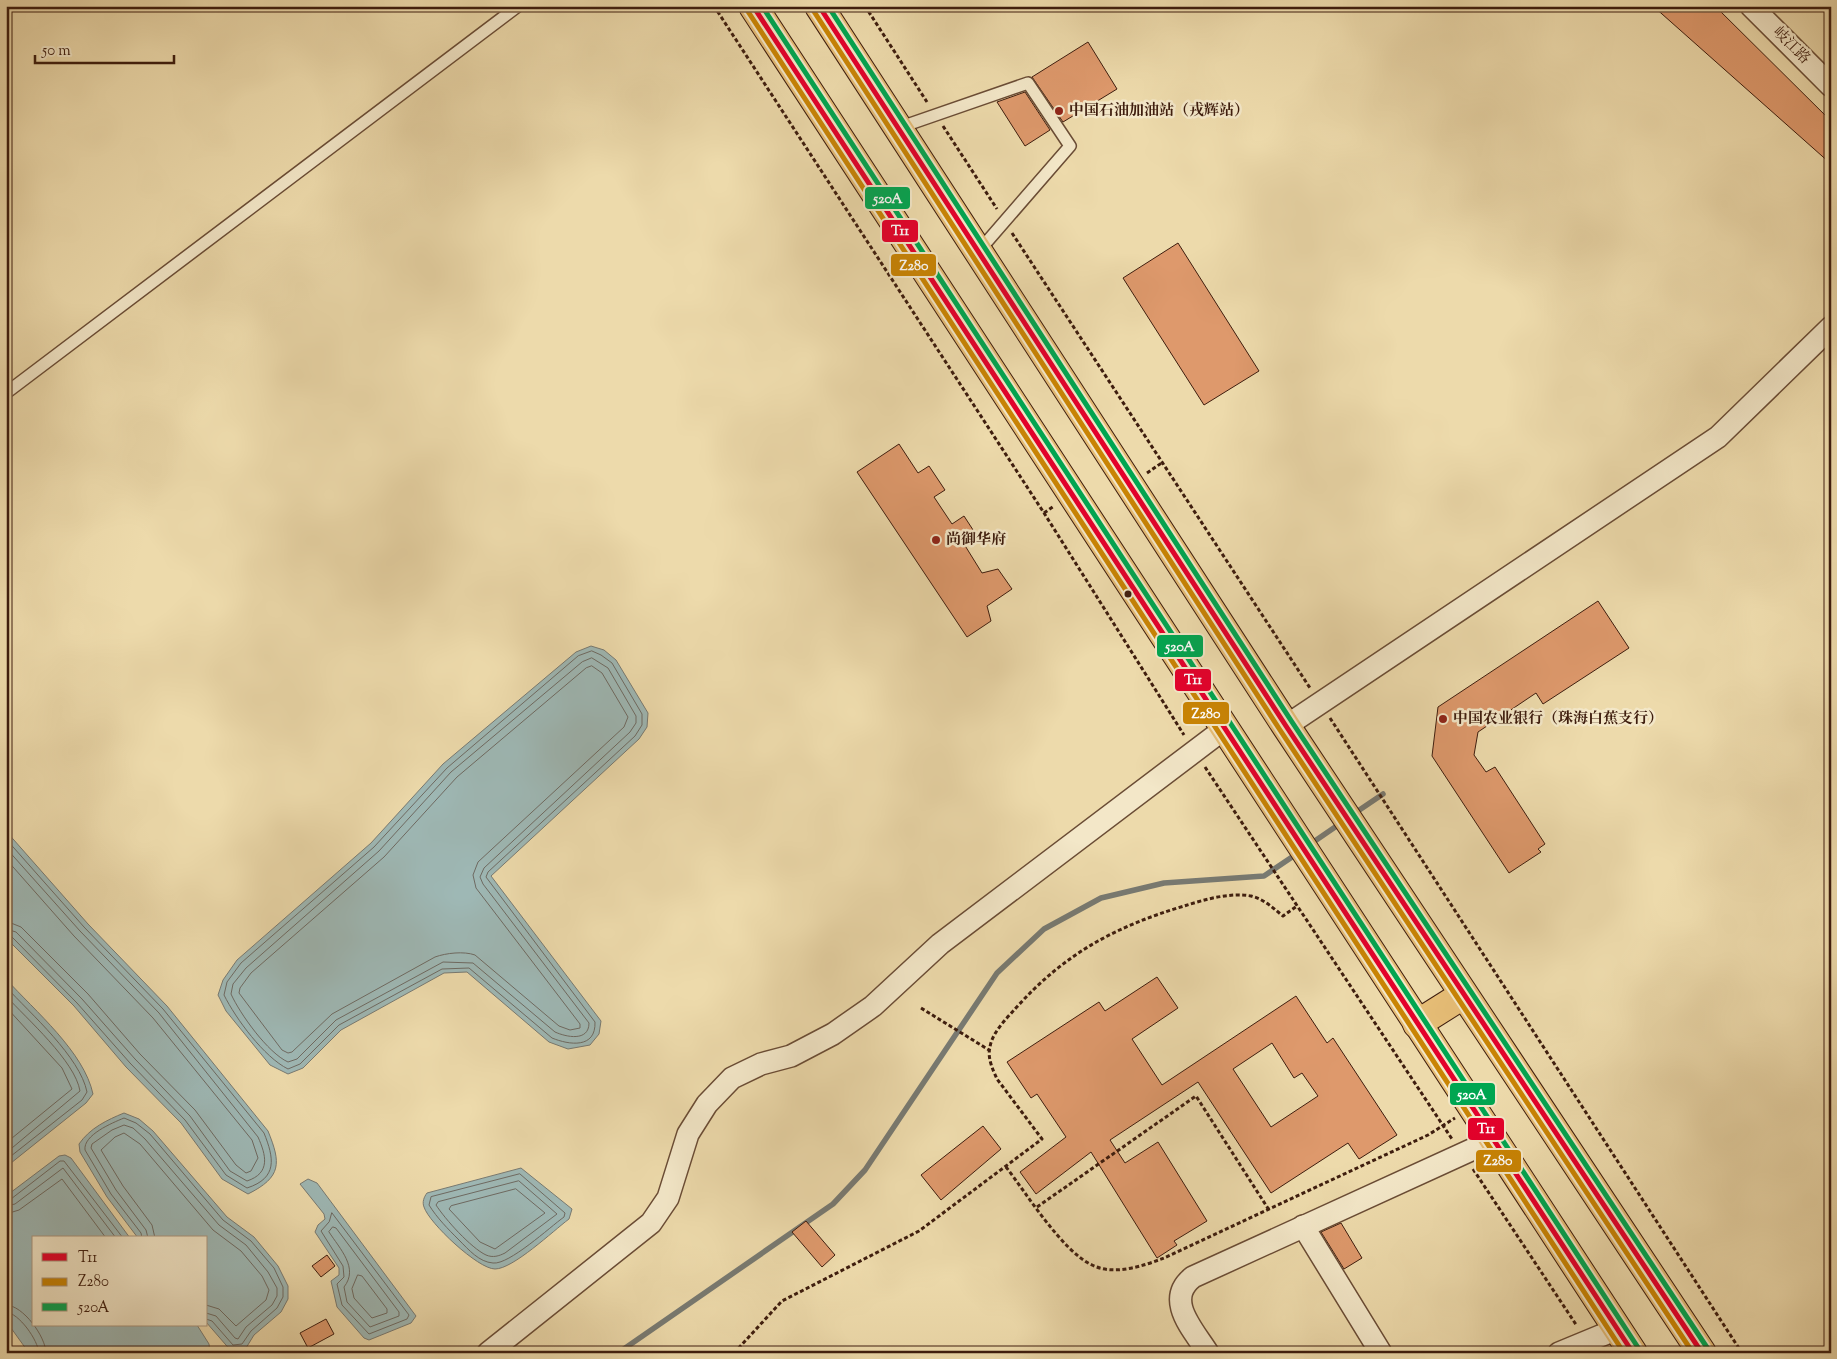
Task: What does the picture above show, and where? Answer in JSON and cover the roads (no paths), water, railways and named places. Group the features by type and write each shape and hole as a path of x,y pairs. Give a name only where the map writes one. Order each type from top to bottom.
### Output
{"main road":[{"path":"753,6 1633,1353"},
{"path":"819,6 1286,726 1702,1353"},
{"path":"1417,1024 1463,995"}],"street":[{"name":"岐江路","path":"1751,6 1831,86"},
{"path":"1286,726 1718,438 1831,327"},
{"path":"488,1353 651,1223 668,1198 688,1134 707,1104 732,1078 761,1064 791,1056 834,1034 873,1006 940,944 1224,729"},
{"path":"1208,1353 1179,1302 1180,1292 1185,1283 1193,1276 1493,1140"},
{"path":"1303,1226 1381,1353"},
{"path":"1559,1353 1617,1329"}],"lane":[{"path":"6,393 518,6"},
{"path":"898,128 1028,83 1070,146 978,252"}],"water":[{"path":"591,646 604,650 616,660 648,713 647,727 639,739 491,876 601,1021 599,1034 590,1045 568,1049 549,1042 467,972 444,973 341,1030 303,1068 288,1074 270,1065 226,1011 218,995 223,980 237,960 371,843 443,764 576,652"},
{"path":"6,831 88,924 167,1006 268,1131 275,1152 276,1168 273,1175 259,1188 248,1194 222,1179 181,1123 126,1067 74,1006 6,938"},
{"path":"6,979 44,1018 69,1048 88,1078 93,1094 86,1103 6,1167"},
{"path":"124,1113 139,1119 153,1131 227,1217 254,1237 278,1266 288,1286 288,1299 281,1312 254,1335 246,1348 232,1352 208,1324 208,1236 136,1236 107,1197 80,1152 79,1144 88,1133"},
{"path":"65,1155 71,1158 129,1236 32,1236 32,1326 198,1326 209,1344 210,1353 29,1353 6,1321 6,1196 59,1156"},
{"path":"521,1168 572,1209 569,1219 512,1263 495,1269 487,1267 466,1254 444,1234 424,1207 424,1198 427,1193"},
{"path":"308,1179 317,1183 416,1316 411,1323 369,1340 364,1338 337,1307 331,1281 339,1275 339,1268 315,1232 318,1225 325,1219 324,1214 300,1184"}],"waterway":[{"path":"1352,815 1383,794"},
{"path":"1309,845 1341,823"},
{"path":"618,1353 833,1204 865,1170 997,973 1044,929 1101,898 1164,883 1264,876 1298,853"}],"place":[{"name":"中国石油加油站（戎辉站）","path":"1059,111"},
{"name":"尚御华府","path":"936,540"},
{"name":"中国农业银行（珠海白蕉支行）","path":"1443,719"}]}
